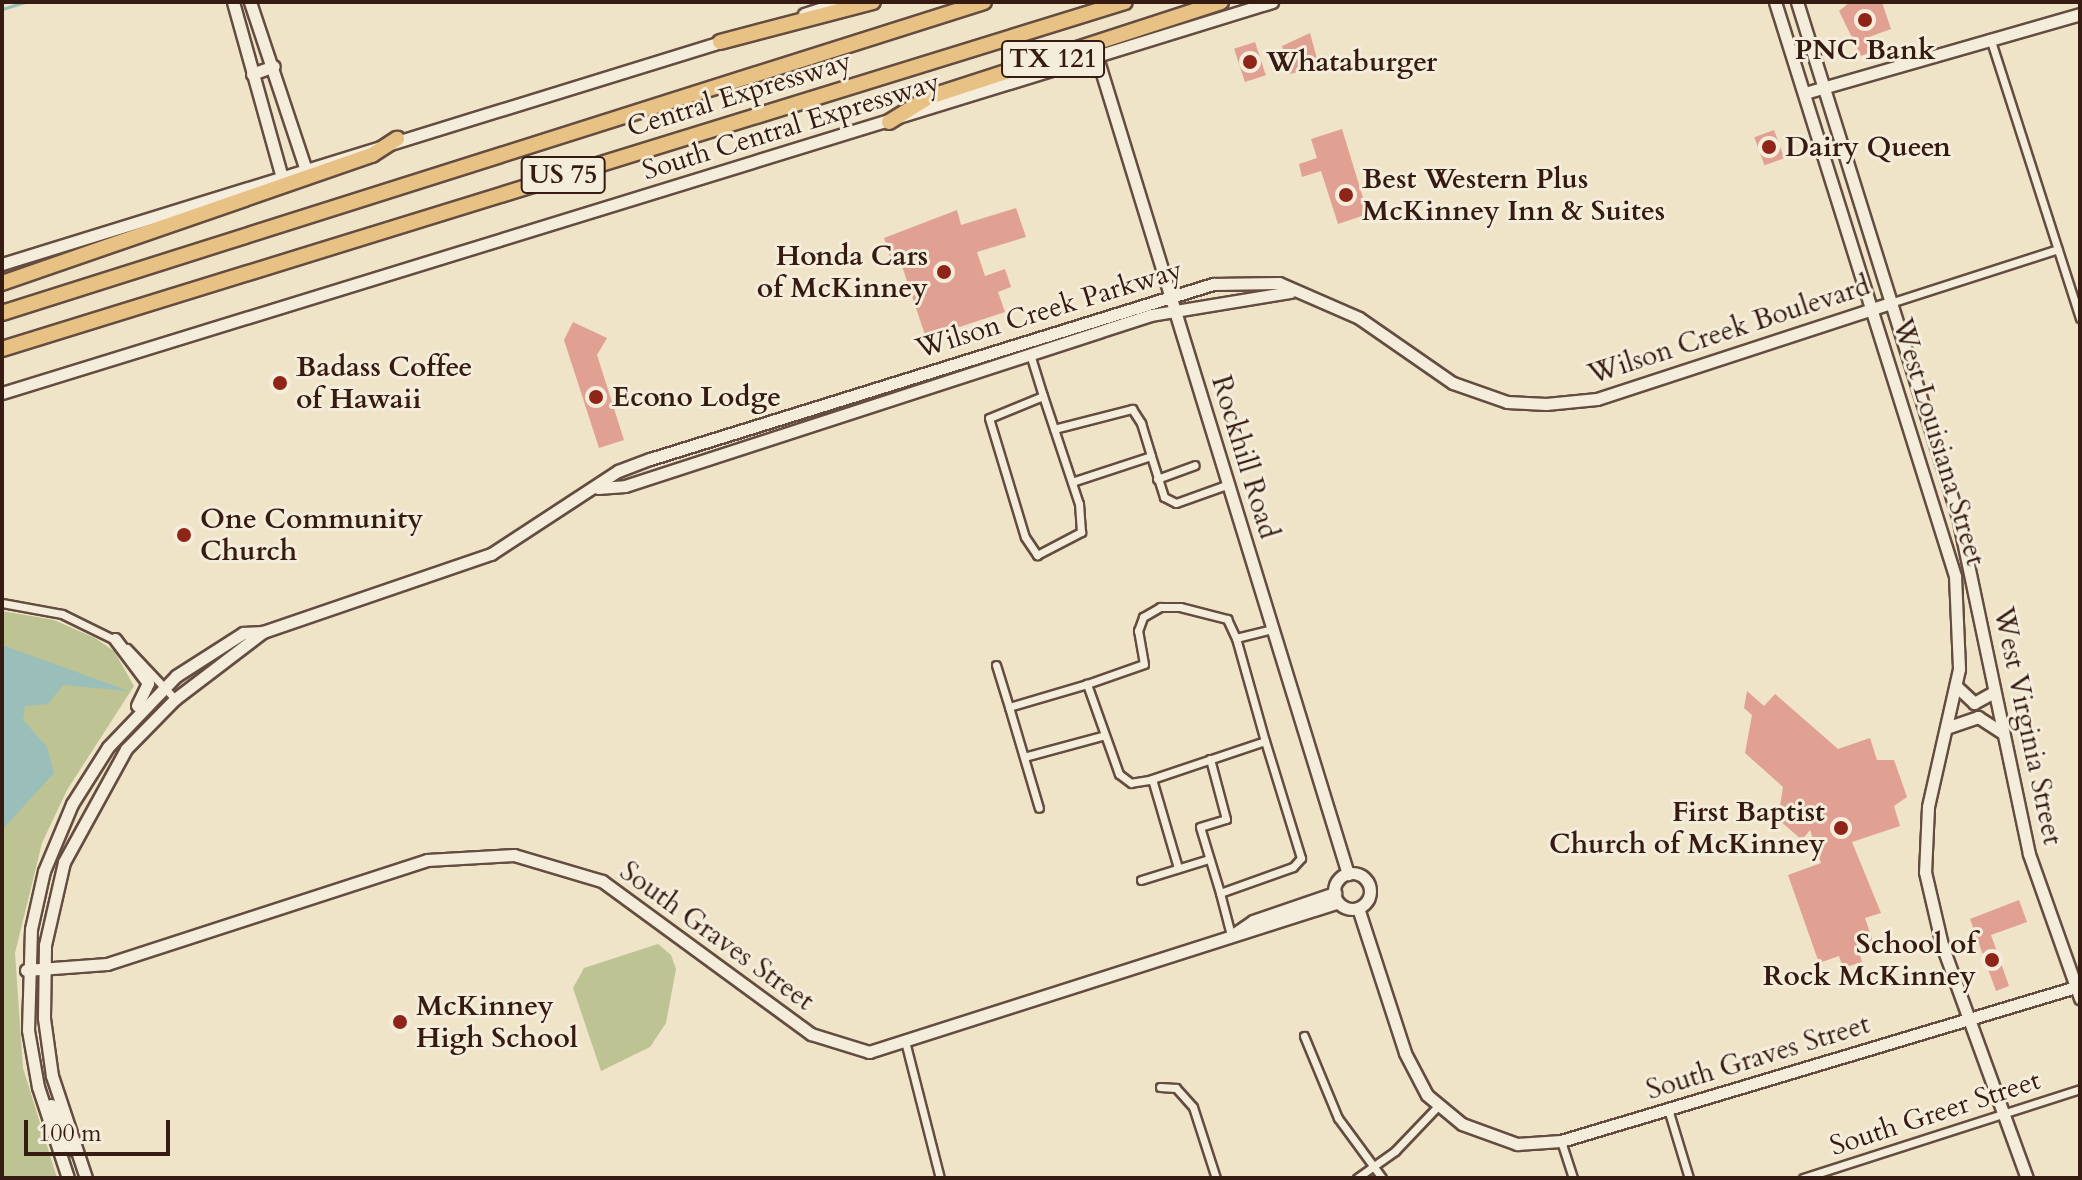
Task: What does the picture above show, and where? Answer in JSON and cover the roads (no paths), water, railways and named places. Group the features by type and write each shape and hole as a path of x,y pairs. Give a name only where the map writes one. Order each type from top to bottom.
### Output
{"highway":[{"path":"720,42 873,2"},
{"name":"Central Expressway","path":"2,313 984,2"},
{"name":"Central Expressway","path":"2,349 1125,2"},
{"name":"TX 121","path":"889,122 929,97 1221,2"},
{"path":"2,283 372,155 397,139"}],"main road":[{"path":"233,2 281,174"},
{"path":"250,2 274,66 305,167"},
{"path":"2,264 281,174 720,42 840,2"},
{"name":"South Central Expressway","path":"2,393 1272,2"},
{"name":"West Louisiana Street","path":"1775,2 1936,503 1960,605 1956,686 1926,823 1925,872 1936,927 2027,1178"},
{"name":"West Virginia Street","path":"1797,2 1953,498 2033,868 2079,990"},
{"path":"1805,93 2080,14"},
{"name":"Rockhill Road","path":"1096,54 1348,874 1369,885 1367,901 1358,908"},
{"path":"252,74 274,66"},
{"name":"Wilson Creek Parkway","path":"68,1178 33,1069 26,970 44,871 83,782 166,688 224,643 243,633 263,632 491,554 650,459 1170,293 1247,281 1279,283 1290,292"},
{"name":"Wilson Creek Parkway","path":"597,488 625,486 1175,308 1290,292"},
{"name":"Wilson Creek Boulevard","path":"1290,292 1359,318 1453,383 1507,402 1546,404 1597,399 1890,303"},
{"path":"1936,503 1953,498"},
{"name":"Wilson Creek Parkway","path":"86,1178 47,1052 43,970 55,895 82,821 126,749 175,699 263,632"},
{"path":"83,782 148,690 115,639"},
{"path":"1956,686 1974,703 1994,692"},
{"path":"1946,728 1983,717 2004,736"},
{"name":"South Graves Street","path":"26,970 107,964 427,860 514,855 561,864 610,886 811,1034 869,1052 906,1045 1232,935 1253,921 1336,897"},
{"path":"1348,874 1336,897 1358,908 1405,1053 1438,1106"},
{"name":"South Graves Street","path":"1438,1106 1486,1136 1517,1144 1561,1141 1969,1019 2079,990"},
{"path":"33,1069 65,1145 76,1151"}],"street":[{"path":"1990,38 2080,318"},
{"name":"Wilson Creek Boulevard","path":"1890,303 2058,249"},
{"path":"1030,354 1072,482 1081,532 1037,555 1025,537 989,418 1043,396"},
{"path":"1054,429 1132,409 1164,497 1176,503 1229,484"},
{"path":"1072,482 1151,456"},
{"path":"1157,479 1195,465"},
{"path":"2,603 62,614 115,639 175,699"},
{"path":"1009,707 1144,664 1138,631 1143,617 1160,607 1214,613 1227,619 1236,638 1301,858 1293,867 1220,893"},
{"path":"1236,638 1273,629"},
{"path":"996,665 1039,808"},
{"path":"1087,684 1102,736 1119,774 1131,783 1152,779 1265,741"},
{"path":"1024,757 1102,736"},
{"path":"1210,759 1226,819 1200,827 1232,935"},
{"path":"1152,779 1178,868"},
{"path":"1141,880 1209,859"},
{"path":"1304,1036 1338,1118 1382,1178"},
{"path":"906,1045 940,1178"},
{"path":"1160,1087 1176,1088 1193,1107 1216,1178"},
{"name":"South Greer Street","path":"1803,1178 2080,1089"},
{"path":"1357,1178 1374,1168 1438,1106"},
{"path":"1668,1109 1689,1178"},
{"path":"1561,1141 1573,1178"}],"water":[{"path":"2,645 129,691 63,685 48,704 25,706 23,720 47,747 54,773 2,830"}],"waterway":[{"path":"2,9 25,2"}],"place":[{"name":"PNC Bank","path":"1865,20"},
{"name":"Whataburger","path":"1250,62"},
{"name":"Dairy Queen","path":"1769,147"},
{"name":"Best Western Plus McKinney Inn & Suites","path":"1346,195"},
{"name":"Honda Cars of McKinney","path":"944,272"},
{"name":"Badass Coffee of Hawaii","path":"280,383"},
{"name":"Econo Lodge","path":"596,397"},
{"name":"One Community Church","path":"184,535"},
{"name":"First Baptist Church of McKinney","path":"1841,828"},
{"name":"School of Rock McKinney","path":"1992,960"},
{"name":"McKinney High School","path":"400,1022"}]}
